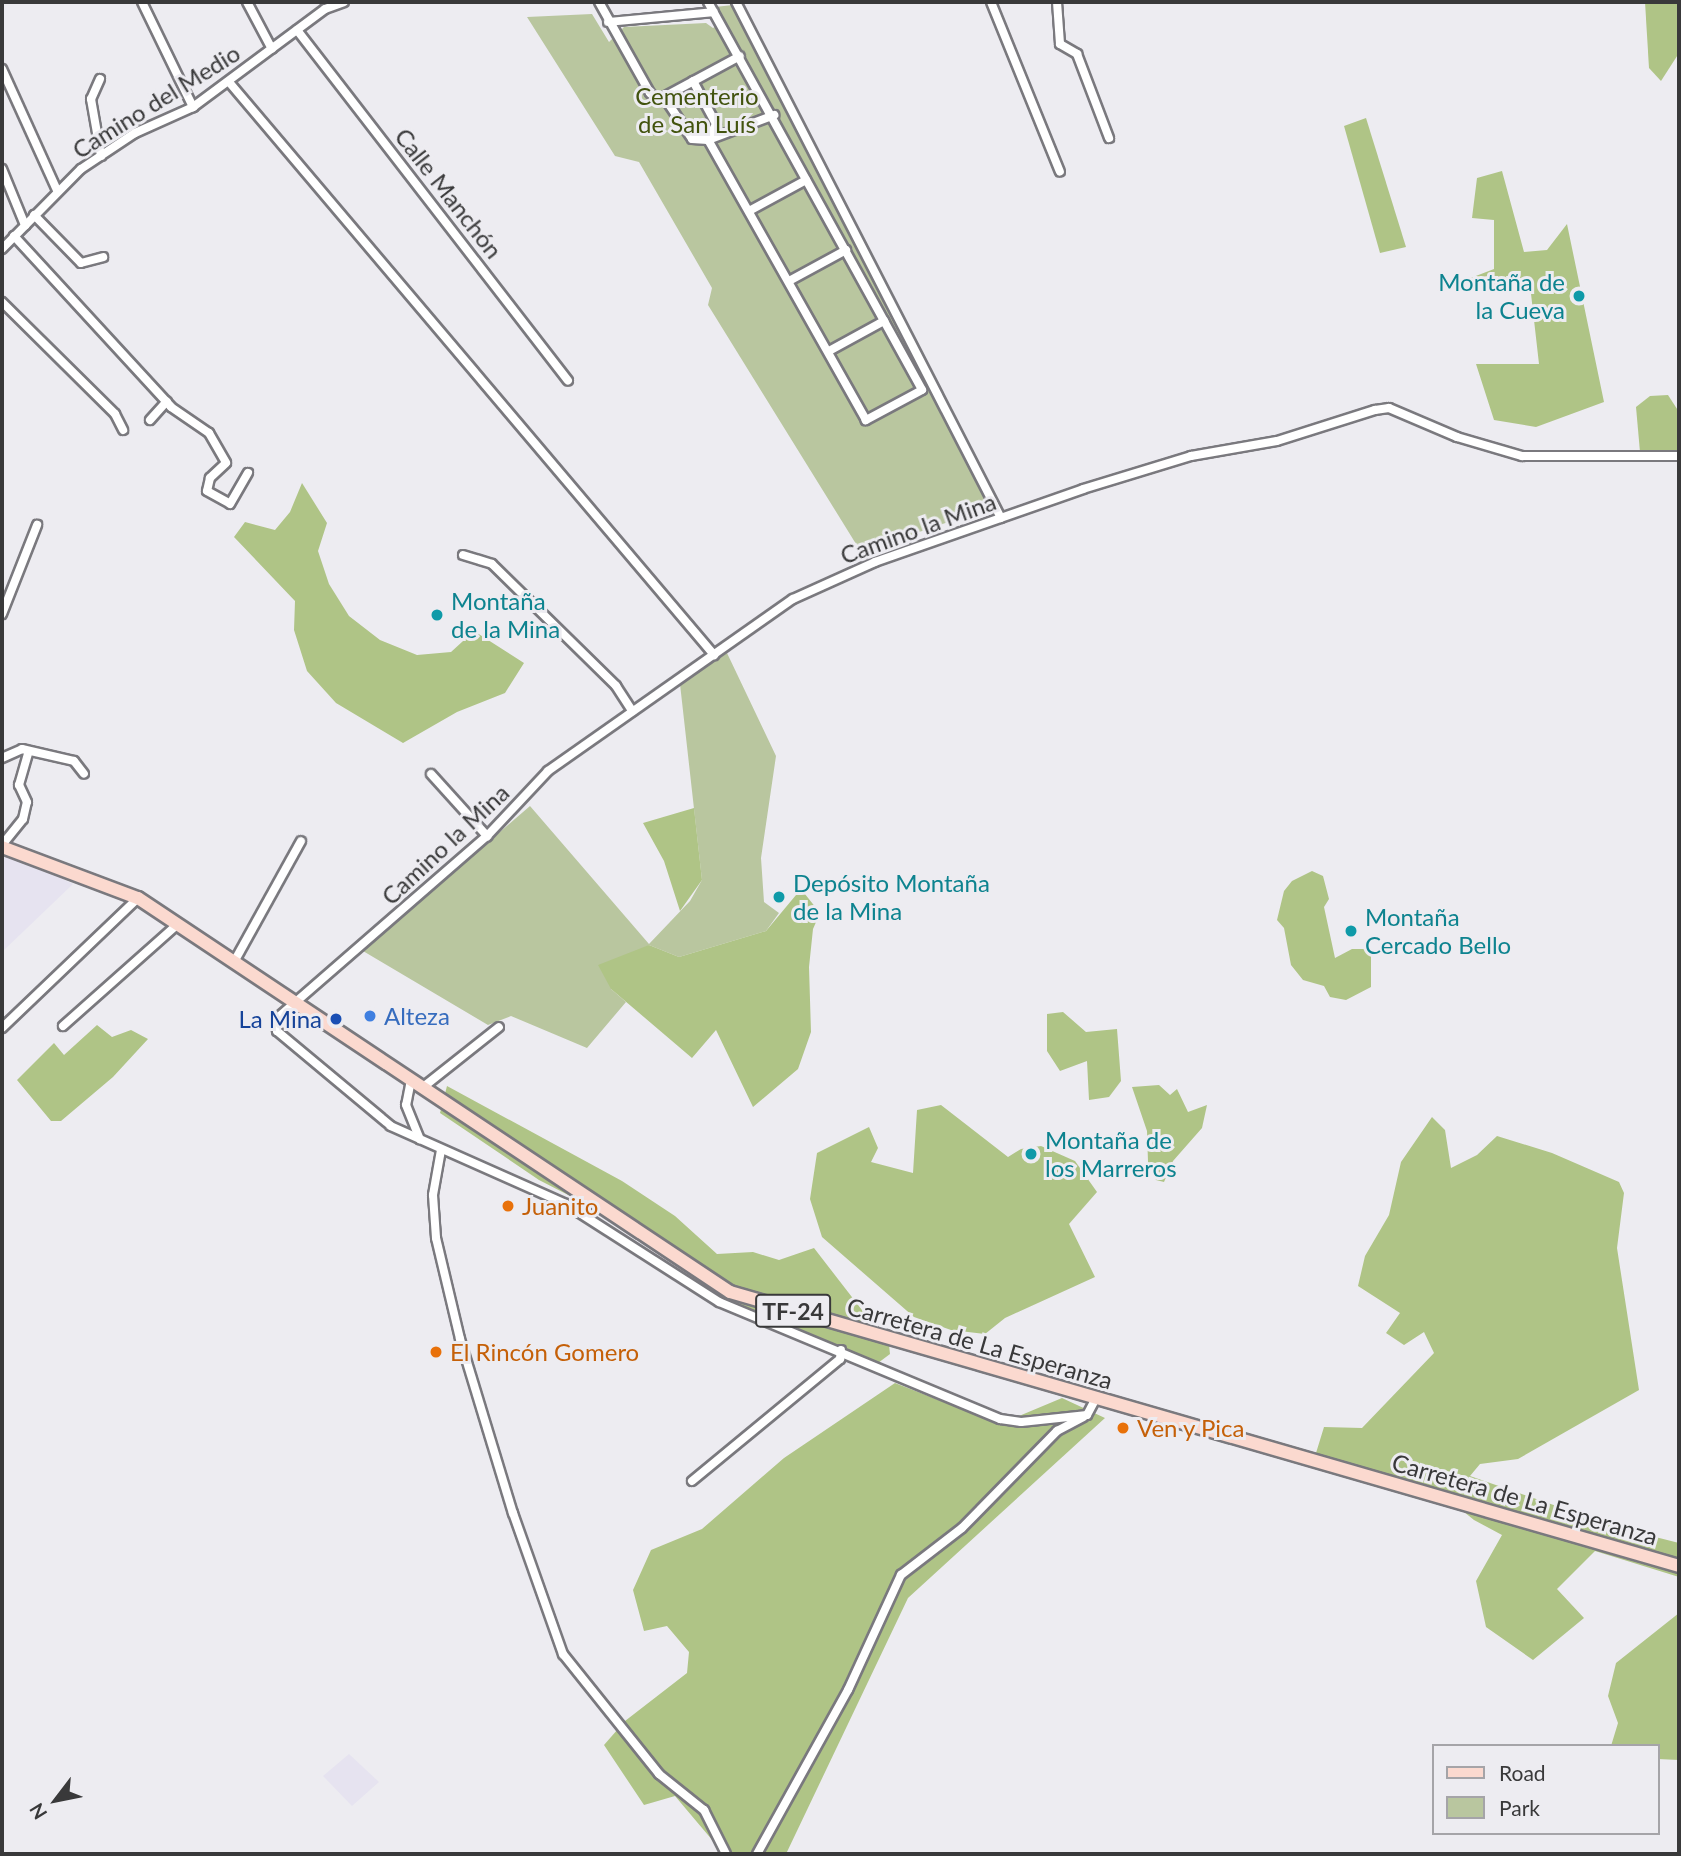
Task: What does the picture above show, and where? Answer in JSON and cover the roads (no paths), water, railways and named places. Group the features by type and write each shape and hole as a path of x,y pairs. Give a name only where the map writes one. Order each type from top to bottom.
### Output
{"main road":[{"name":"Carretera de La Esperanza","path":"2,846 138,898 730,1293 1679,1566"}],"street":[{"path":"142,2 193,107"},
{"path":"247,2 272,49"},
{"name":"Camino del Medio","path":"2,249 57,190 101,156 135,133 193,107 325,9 344,2"},
{"path":"599,2 608,22 655,98 664,97 740,56"},
{"path":"708,2 774,115 806,180 922,390 866,420 709,140"},
{"path":"736,2 1001,518"},
{"path":"992,2 1060,172"},
{"path":"1057,2 1060,44 1077,54 1109,138"},
{"path":"608,22 713,12"},
{"name":"Calle Manchón","path":"297,30 568,381"},
{"path":"2,69 57,190"},
{"path":"100,79 91,99 101,156"},
{"path":"693,81 716,124 709,140"},
{"path":"229,82 714,656"},
{"path":"664,97 686,134 696,141 709,140 774,115"},
{"path":"2,169 25,225"},
{"path":"750,211 806,180"},
{"path":"34,215 81,263 103,257"},
{"path":"14,236 188,423 205,429 225,457 225,466 205,485 207,491 230,504 248,473"},
{"path":"789,281 846,250"},
{"path":"2,302 115,414 122,430"},
{"path":"829,351 884,321"},
{"path":"150,420 167,401"},
{"name":"Camino la Mina","path":"420,1139 370,1112 277,1031 275,1020 487,836 548,771 813,588 1001,518 1191,456 1278,441 1389,408 1457,437 1522,456 1679,456"},
{"path":"2,614 37,524"},
{"path":"463,555 492,564 615,686 632,711"},
{"path":"2,758 9,751 30,751 74,761 84,774"},
{"path":"2,846 23,819 27,802 19,785 30,751"},
{"path":"431,774 487,836"},
{"path":"234,962 301,841"},
{"path":"2,1028 138,898"},
{"path":"63,1026 178,925"},
{"path":"499,1027 417,1084 406,1105 420,1139 566,1204 719,1301 841,1350 935,1395 1000,1419 1021,1422 1087,1415"},
{"path":"441,1150 433,1195 436,1238 460,1339 513,1513 563,1654 659,1774 704,1810 726,1854"},
{"path":"692,1481 840,1359 841,1350"},
{"path":"757,1854 848,1690 901,1575 962,1528 1057,1431 1087,1415 1096,1398"}],"place":[{"name":"Montaña de la Cueva","path":"1579,296"},
{"name":"Montaña de la Mina","path":"437,615"},
{"name":"Depósito Montaña de la Mina","path":"779,897"},
{"name":"Montaña Cercado Bello","path":"1351,931"},
{"name":"Alteza","path":"370,1016"},
{"name":"La Mina","path":"336,1019"},
{"name":"Montaña de los Marreros","path":"1031,1154"},
{"name":"Juanito","path":"508,1206"},
{"name":"El Rincón Gomero","path":"436,1352"},
{"name":"Ven y Pica","path":"1123,1428"}],"park label":[{"name":"Cementerio de San Luís","path":"697,110"}]}
